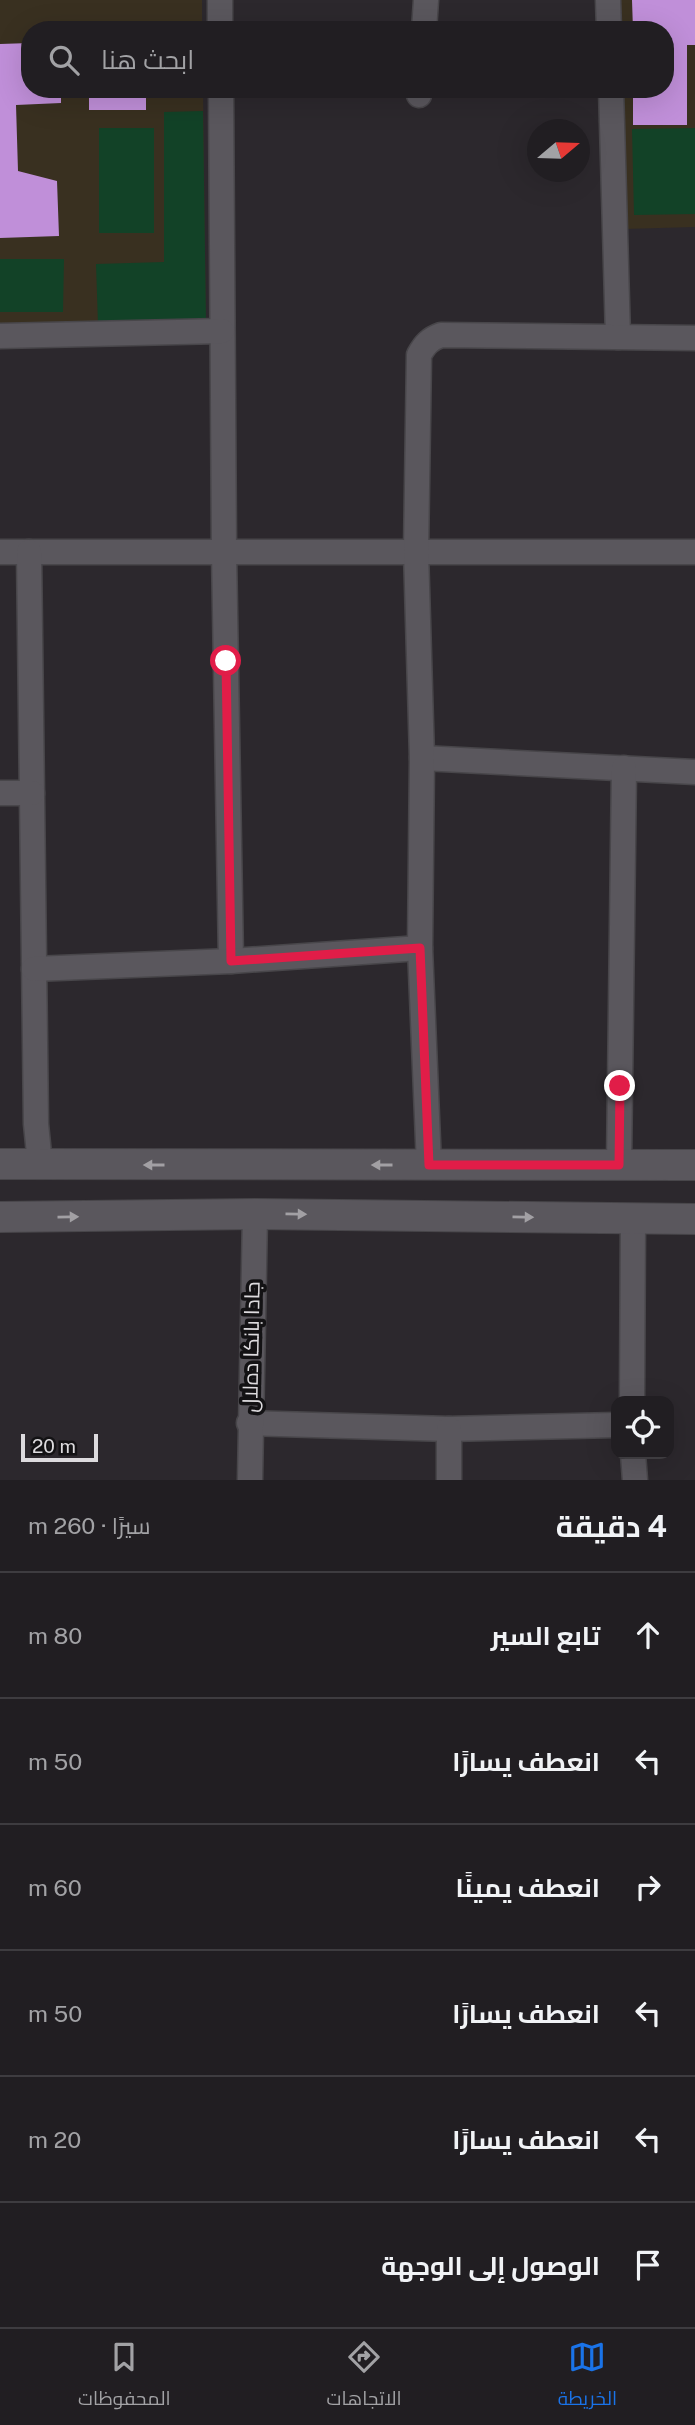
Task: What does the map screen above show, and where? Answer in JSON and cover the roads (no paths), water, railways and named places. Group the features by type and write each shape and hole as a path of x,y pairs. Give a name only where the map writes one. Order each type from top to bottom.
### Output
{"street":[{"path":"220,0 220,21"},
{"path":"424,21 425,0"},
{"path":"608,0 609,21"},
{"path":"221,98 224,552 231,961"},
{"path":"611,98 618,337"},
{"path":"0,336 222,331"},
{"path":"429,1165 420,948 422,758 416,552 419,355 431,339 441,335 695,338"},
{"path":"0,552 695,552"},
{"path":"29,552 36,1124 40,1164"},
{"path":"422,758 695,772"},
{"path":"619,1165 624,768"},
{"path":"0,793 32,793"},
{"path":"34,969 231,961 420,948"},
{"path":"0,1164 695,1165"},
{"path":"0,1217 255,1214 695,1219"},
{"name":"جادا بانكا ده‌لال","path":"250,1480 255,1214"},
{"path":"632,1396 633,1219"},
{"path":"250,1423 449,1429 611,1425"},
{"path":"449,1429 449,1480"},
{"path":"633,1459 635,1480"}]}
